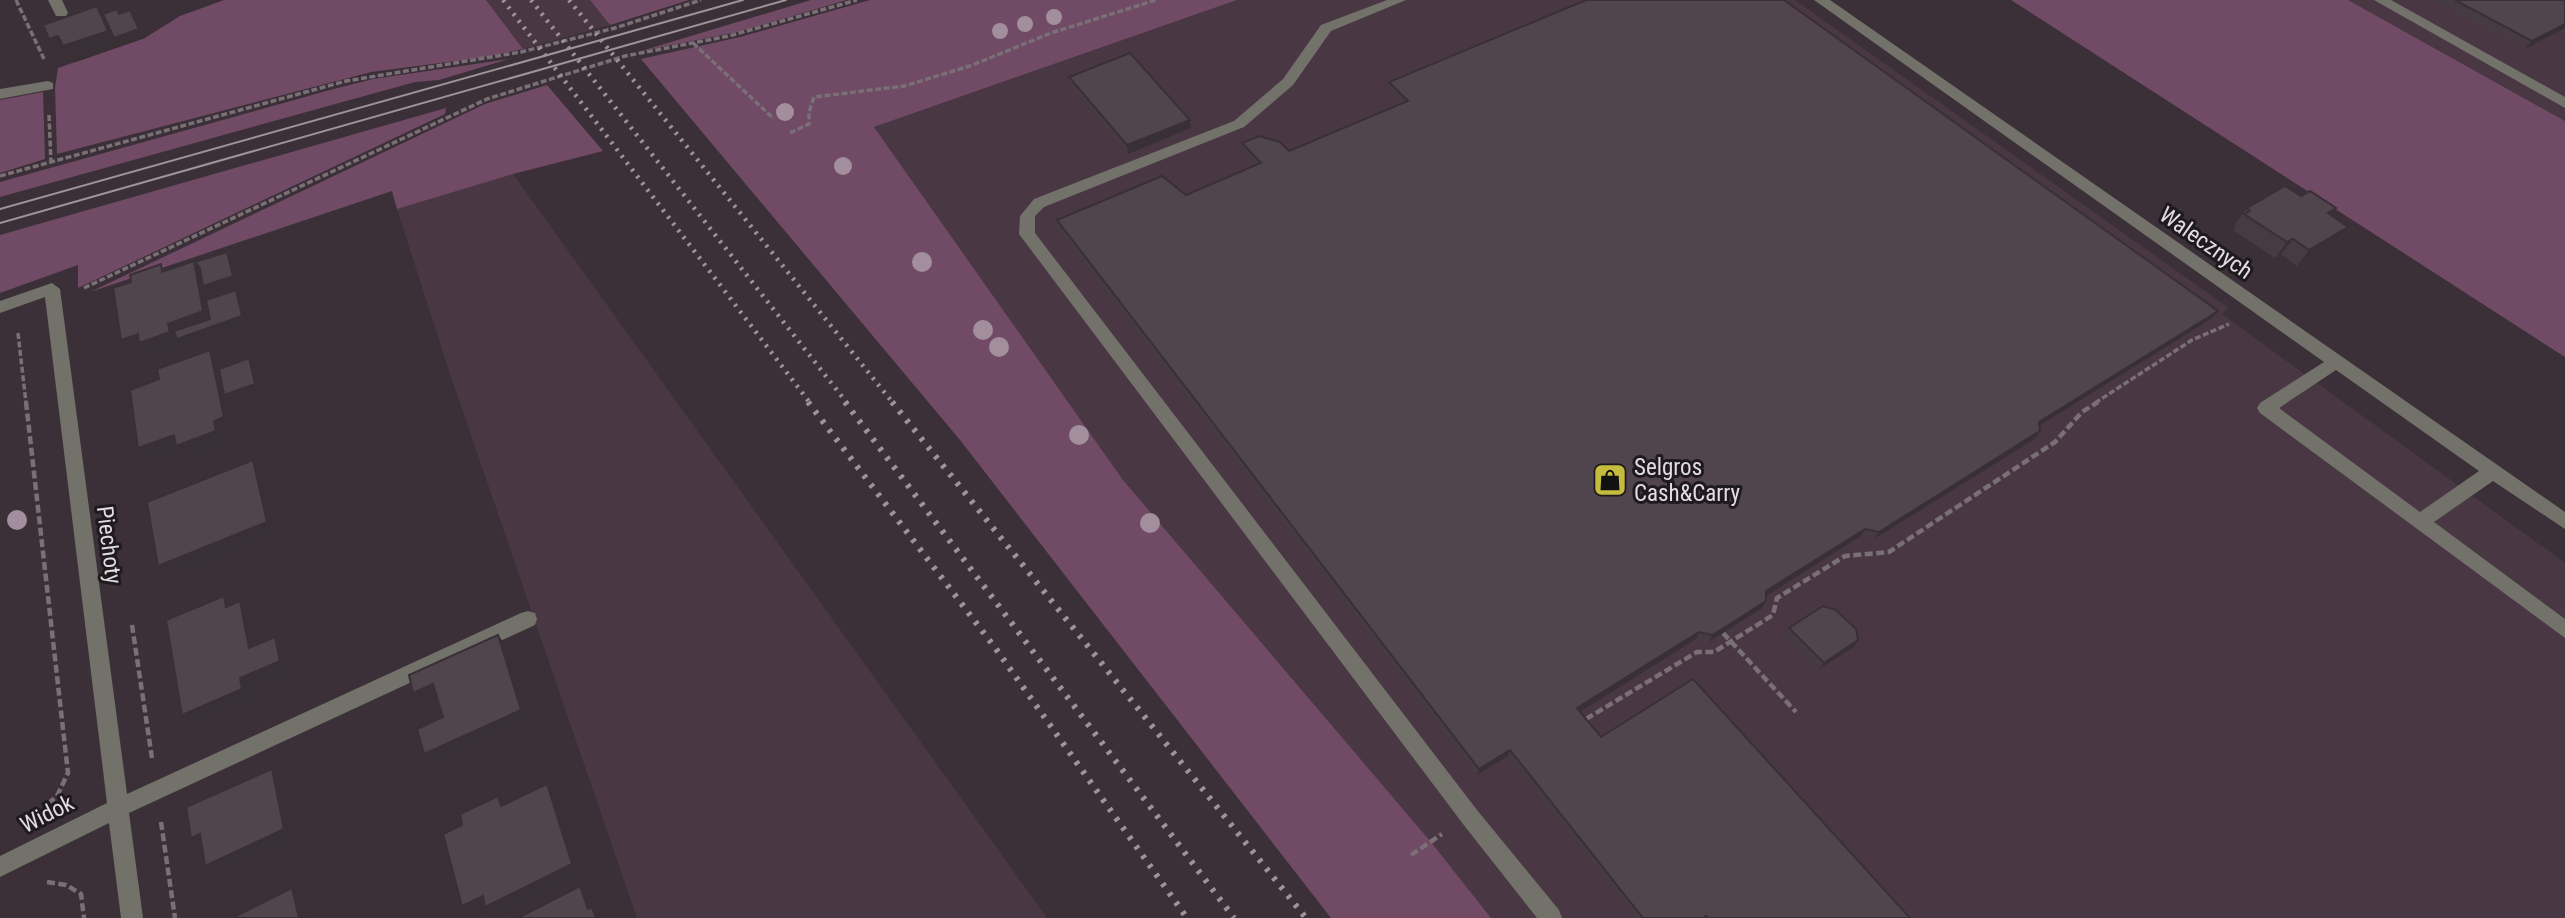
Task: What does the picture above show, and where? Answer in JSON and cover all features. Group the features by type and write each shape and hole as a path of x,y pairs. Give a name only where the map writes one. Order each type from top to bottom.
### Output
{"street":[{"path":"1399,0 1326,29 1288,82 1239,124 1039,202 1029,209 1025,219 1027,234 1470,817 1550,918"},
{"name":"Walecznych","path":"1821,0 2565,522"},
{"path":"2381,0 2565,103"},
{"path":"0,94 48,86"},
{"path":"0,307 52,295"},
{"name":"Piechoty","path":"52,295 132,918"},
{"path":"2335,363 2266,408 2565,630"},
{"path":"2420,522 2492,472"},
{"path":"118,808 528,619"},
{"name":"Widok","path":"0,867 118,808"}],"path":[{"path":"16,0 47,66"},
{"path":"0,176 346,81 521,52 615,28 701,0"},
{"path":"52,295 487,99 625,56 729,36 857,0"},
{"path":"790,133 810,124 809,112 814,97 904,86 970,66 1051,33 1156,0"},
{"path":"693,43 774,119"},
{"path":"48,86 51,163"},
{"path":"1586,719 1697,652 1714,652 1731,642 1773,615 1777,598 1845,556 1889,552 2056,442 2082,412 2192,340 2239,320"},
{"path":"9,327 18,329 68,773 57,796 41,811"},
{"path":"1723,633 1796,712"},
{"path":"34,884 45,881 66,885 81,894 84,918"}],"shaded area":[{"path":"224,0 486,0 523,49 479,58 371,72 57,154 55,88 58,68 145,38 180,16"},
{"path":"486,0 590,0 610,25 523,49"},
{"path":"590,0 689,0 610,25"},
{"path":"811,0 847,0 738,32 641,51"},
{"path":"870,0 1237,0 874,127 1123,480 1431,842 1491,918 1331,918 960,440 641,59 740,37"},
{"path":"1237,0 1795,0 2229,308 2222,314 2565,563 2565,918 1491,918 1431,842 1123,480 874,127"},
{"path":"2011,0 2348,0 2565,121 2565,357"},
{"path":"2348,0 2565,0 2565,121 2553,114"},
{"path":"509,59 439,80 415,82 0,197 0,182 330,90 373,79"},
{"path":"547,85 603,151 513,174 397,209 392,191 90,292 485,104"},
{"path":"43,92 45,159 0,173 0,100"},
{"path":"446,108 445,114 78,288 78,265 0,293 0,235"},
{"path":"513,174 1047,918 637,918 449,371 397,209"}],"building":[{"name":"Selgros Cash&Carry","path":"1586,0 1784,0 2218,311 2039,422 2040,431 1879,532 1865,529 1766,591 1766,601 1727,626 1712,635 1699,632 1577,708 1601,737 1693,679 1910,918 1643,918 1510,750 1479,769 1057,220 1162,176 1186,195 1261,163 1242,143 1259,136 1280,142 1289,151 1408,101 1389,82"},
{"path":"2455,0 2565,0 2565,24 2532,41"},
{"path":"97,6 108,31 63,46 58,36 49,39 43,25"},
{"path":"117,9 119,14 130,10 139,29 114,38 103,14"},
{"path":"1130,53 1190,120 1127,145 1069,77"},
{"path":"2285,186 2301,196 2310,191 2336,208 2328,213 2348,227 2309,250 2293,239 2287,242 2244,214 2250,211 2247,208"},
{"path":"227,252 233,276 203,286 200,268 195,262"},
{"path":"194,261 203,311 168,324 170,332 139,343 138,334 121,340 113,288 131,282 130,275 161,264 162,272"},
{"path":"236,290 242,316 177,339 174,331 210,319 206,300"},
{"path":"210,350 224,417 214,421 216,431 176,446 174,435 138,448 130,390 159,379 157,369"},
{"path":"249,358 255,384 224,395 219,369"},
{"path":"253,460 267,522 158,566 147,502"},
{"path":"224,596 226,607 240,601 249,648 275,637 280,661 240,678 242,689 182,715 166,620"},
{"path":"1823,606 1836,610 1856,629 1858,640 1824,663 1789,628"},
{"path":"498,635 521,710 424,754 417,729 443,717 433,684 413,693 409,675"},
{"path":"272,769 284,829 205,866 200,834 191,838 186,807"},
{"path":"547,784 572,864 485,907 483,896 462,906 443,834 462,825 460,814 498,796 501,806"},
{"path":"580,886 588,909 592,907 596,918 518,918"},
{"path":"292,888 299,918 232,918"}],"tram line":[{"path":"0,209 743,0"},
{"path":"0,223 786,0"}],"railway":[{"path":"503,0 810,403"},
{"path":"531,0 847,403"},
{"path":"569,0 893,403"},
{"path":"808,402 996,649 1187,918"},
{"path":"845,402 1234,918"},
{"path":"892,402 1306,918"}],"place":[{"name":"Selgros Cash&Carry","path":"1610,480"}]}
